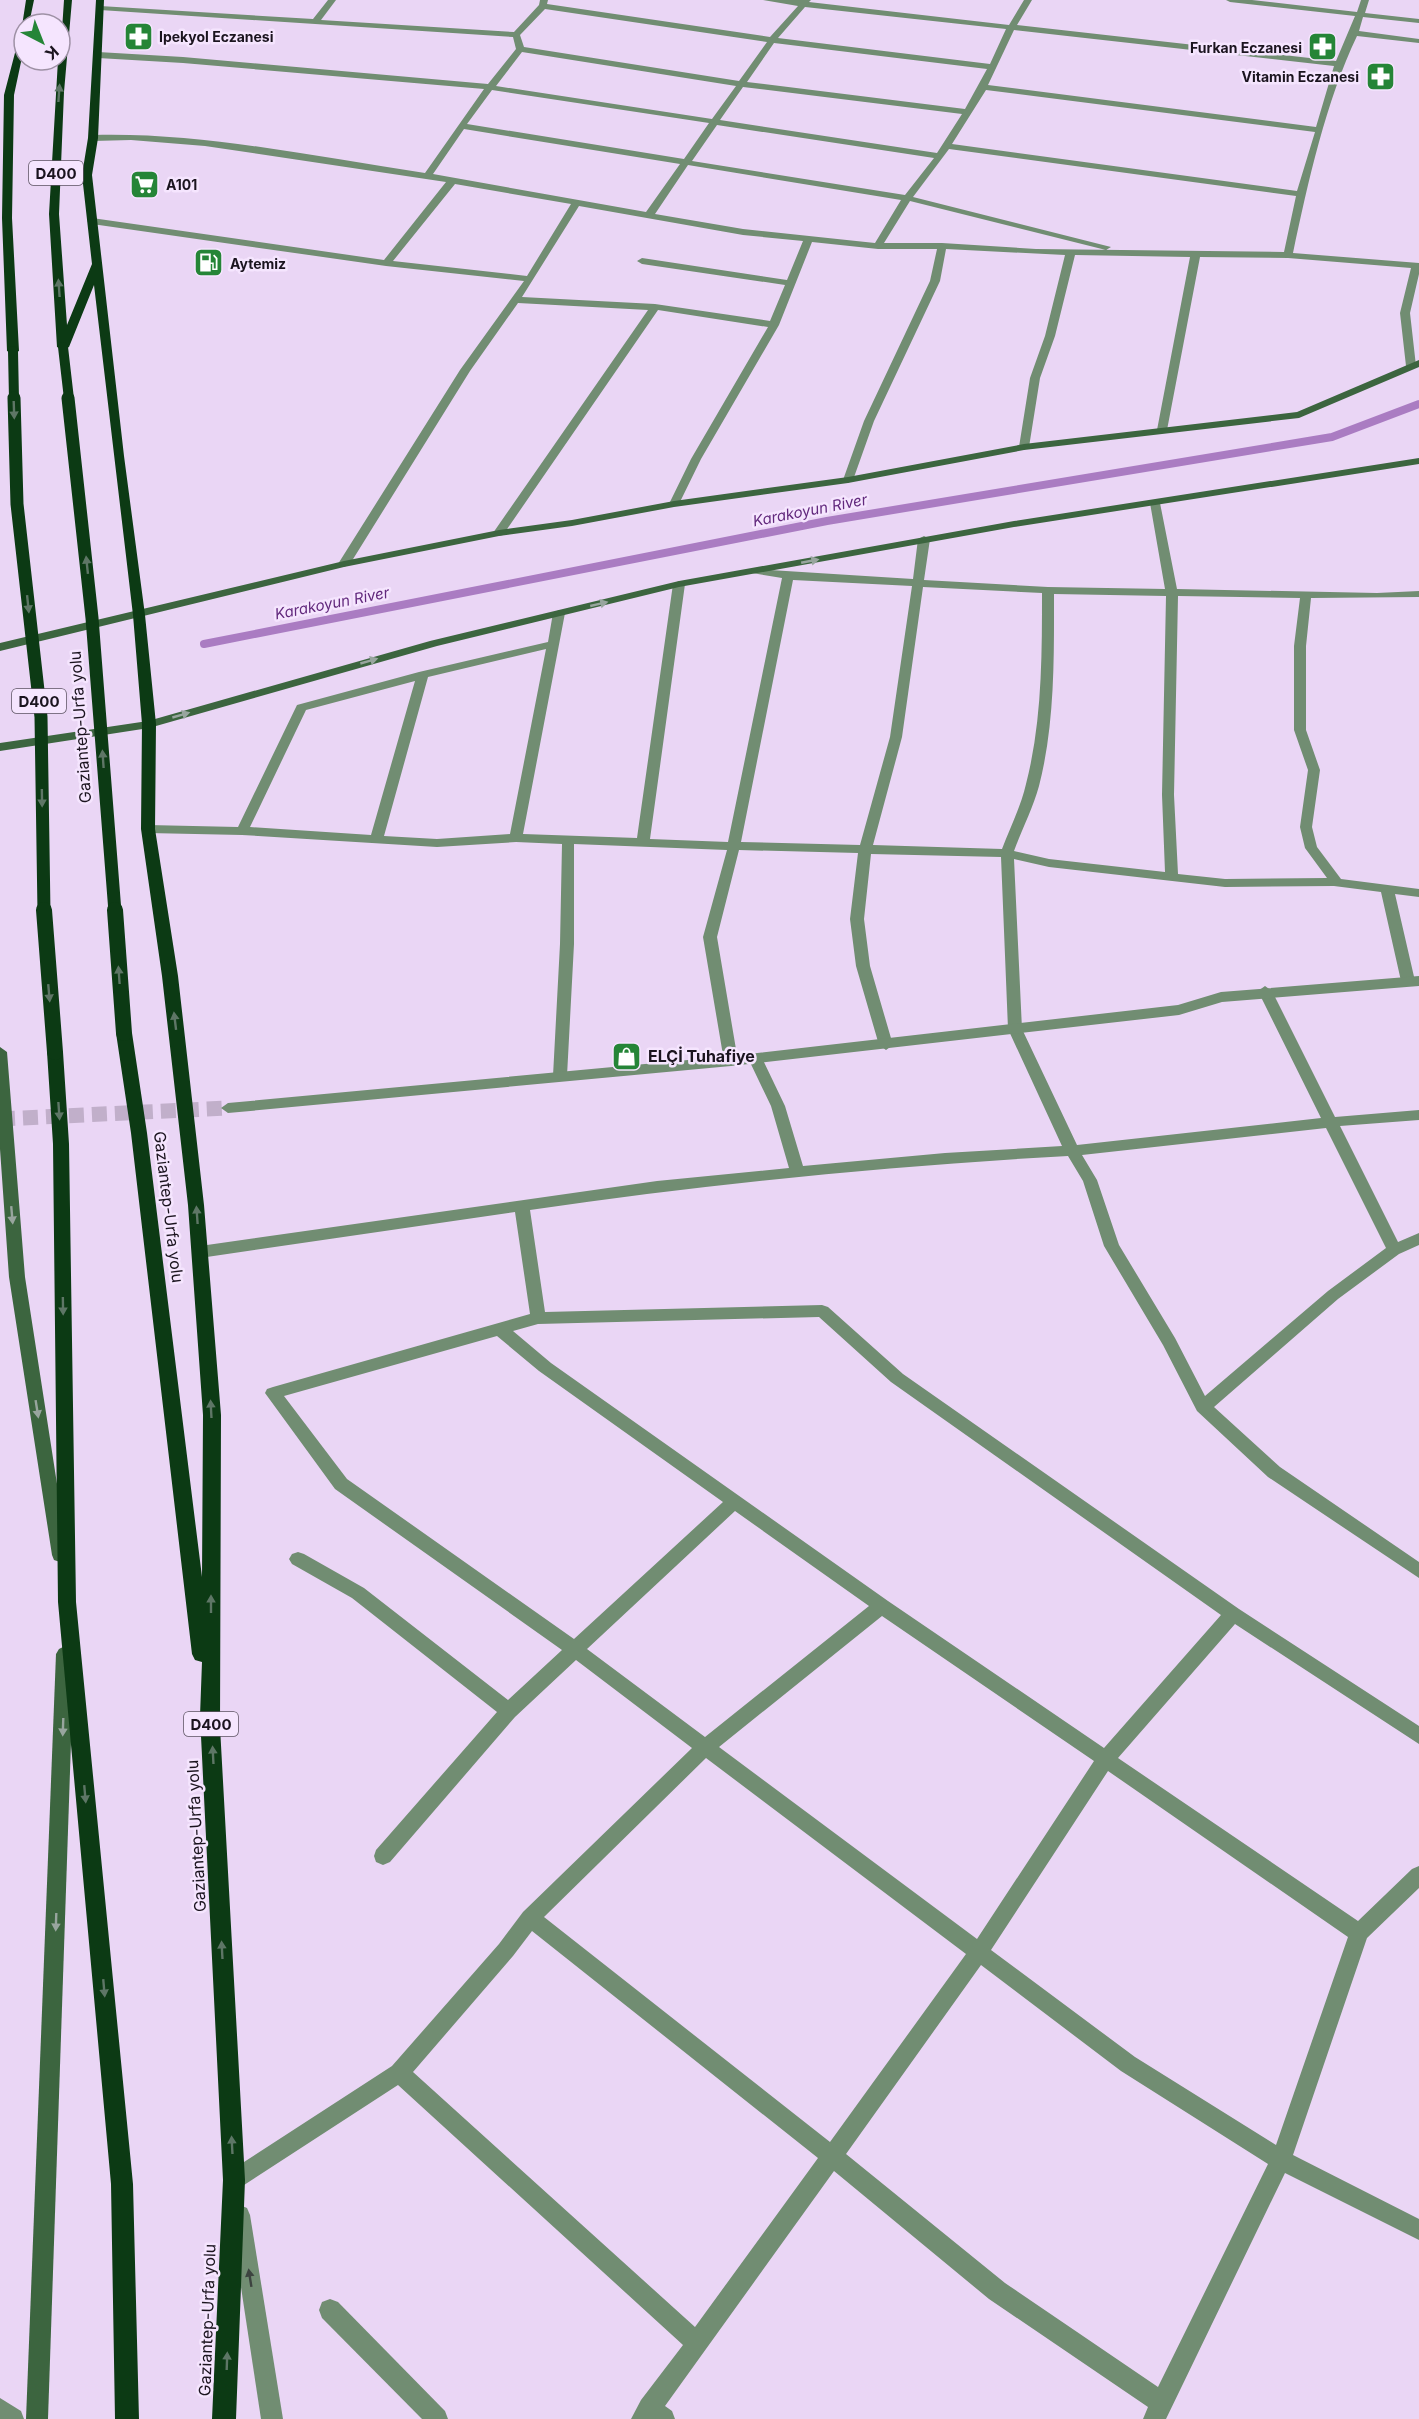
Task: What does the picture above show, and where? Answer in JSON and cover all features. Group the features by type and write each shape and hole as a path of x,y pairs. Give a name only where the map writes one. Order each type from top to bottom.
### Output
{"highway":[{"name":"Gaziantep-Urfa yolu","path":"68,0 59,92 54,214 63,346 92,618 123,1033 140,1145 211,1726 234,2180 224,2419"},
{"path":"100,4 93,138 87,175 118,456 139,615 148,724 148,829 170,976 200,1252 212,1415 211,1726"},
{"name":"D400","path":"14,72 9,95 7,218 17,504 41,717 44,934 61,1144 67,1602 122,2184 127,2419"},
{"path":"63,346 98,260"},
{"path":"0,333 13,351"}],"main road":[{"path":"0,646 139,615 344,564 499,533 572,523 674,504 848,480 1024,447 1299,415 1415,365"},
{"path":"0,747 148,724 434,643 679,584 924,540 1419,461"},
{"path":"0,1052 17,1277 67,1602 37,2419"}],"street":[{"path":"316,21 332,0"},
{"path":"767,0 1339,64"},
{"path":"878,246 907,198 940,156 968,112 1028,0"},
{"path":"1230,0 1419,21"},
{"path":"1288,255 1301,194 1339,64 1354,33 1365,0"},
{"path":"516,34 544,3 772,40 992,68"},
{"path":"649,215 772,40 805,3"},
{"path":"100,4 516,34"},
{"path":"1354,33 1419,40"},
{"path":"516,34 520,49"},
{"path":"520,49 742,84 968,112"},
{"path":"427,176 461,126 520,49"},
{"path":"98,56 333,72 490,88 940,156"},
{"path":"983,87 1320,130"},
{"path":"461,126 907,198 1128,253"},
{"path":"93,138 131,136 198,142 427,176 743,232 878,246 942,246 1195,256 1288,255 1417,266 1405,313 1415,365"},
{"path":"946,146 1301,194"},
{"path":"386,263 452,181"},
{"path":"344,564 465,370 530,279 576,203"},
{"path":"92,221 386,263 530,279"},
{"path":"674,504 701,449 774,325 809,238"},
{"path":"848,480 869,421 935,281 942,246"},
{"path":"1024,447 1035,378 1050,336 1071,252"},
{"path":"1162,430 1195,256"},
{"path":"642,261 789,283"},
{"path":"516,300 655,307 774,325"},
{"path":"499,533 655,307"},
{"path":"1155,503 1172,593 1169,714 1172,723 1168,795 1172,876"},
{"path":"886,1045 863,966 857,919 865,850 896,737 924,540"},
{"path":"756,571 788,576 1048,590 1306,595 1419,594"},
{"path":"731,1061 710,937 734,846 788,576"},
{"path":"643,842 679,584"},
{"path":"1048,590 1048,656 1042,739 1032,787 1007,853 1015,1029 1072,1151 1090,1180 1112,1246 1169,1342 1203,1407 1274,1472 1419,1571"},
{"path":"1306,595 1300,646 1300,730 1314,770 1306,827 1311,848 1334,878 1334,882"},
{"path":"516,838 559,613"},
{"path":"242,831 301,708 423,675 553,644"},
{"path":"376,841 423,675"},
{"path":"148,829 242,831 437,843 516,838 1007,853 1049,863 1225,883 1334,882 1419,893"},
{"path":"560,1076 567,944 568,840"},
{"path":"228,1108 731,1061 822,1049 886,1045 1179,1010 1221,996 1414,981 1387,889"},
{"path":"1265,991 1394,1250"},
{"path":"755,1058 778,1106 798,1173"},
{"path":"200,1252 657,1186 945,1158 1072,1151 1332,1122 1419,1115"},
{"path":"522,1207 538,1318"},
{"path":"1203,1407 1333,1295 1394,1250 1416,1243"},
{"path":"1419,1736 1233,1614 897,1378 822,1311 538,1318 273,1393 341,1484 471,1574 704,1748 798,1814 1128,2064 1281,2160 1419,2230"},
{"path":"498,1328 545,1367 882,1606 1359,1933"},
{"path":"383,1856 509,1711 735,1501"},
{"path":"298,1559 358,1593 509,1711"},
{"path":"272,2419 234,2180 399,2073 506,1950 530,1918 704,1748 882,1606"},
{"path":"652,2415 698,2344 980,1951 1106,1758 1233,1614"},
{"path":"530,1918 832,2156 997,2291 1158,2411 1281,2160 1359,1933 1419,1875"},
{"path":"399,2073 698,2344"},
{"path":"330,2310 437,2419"},
{"path":"0,2409 13,2419"}],"waterway":[{"name":"Karakoyun River","path":"204,644 827,521 1332,437 1419,404"}],"tunnel":[{"path":"0,1119 228,1108"}],"place":[{"name":"Ipekyol Eczanesi","path":"138,36"},
{"name":"Furkan Eczanesi","path":"1323,47"},
{"name":"Vitamin Eczanesi","path":"1380,76"},
{"name":"A101","path":"145,184"},
{"name":"Aytemiz","path":"209,263"},
{"name":"ELÇİ Tuhafiye","path":"627,1056"}]}
